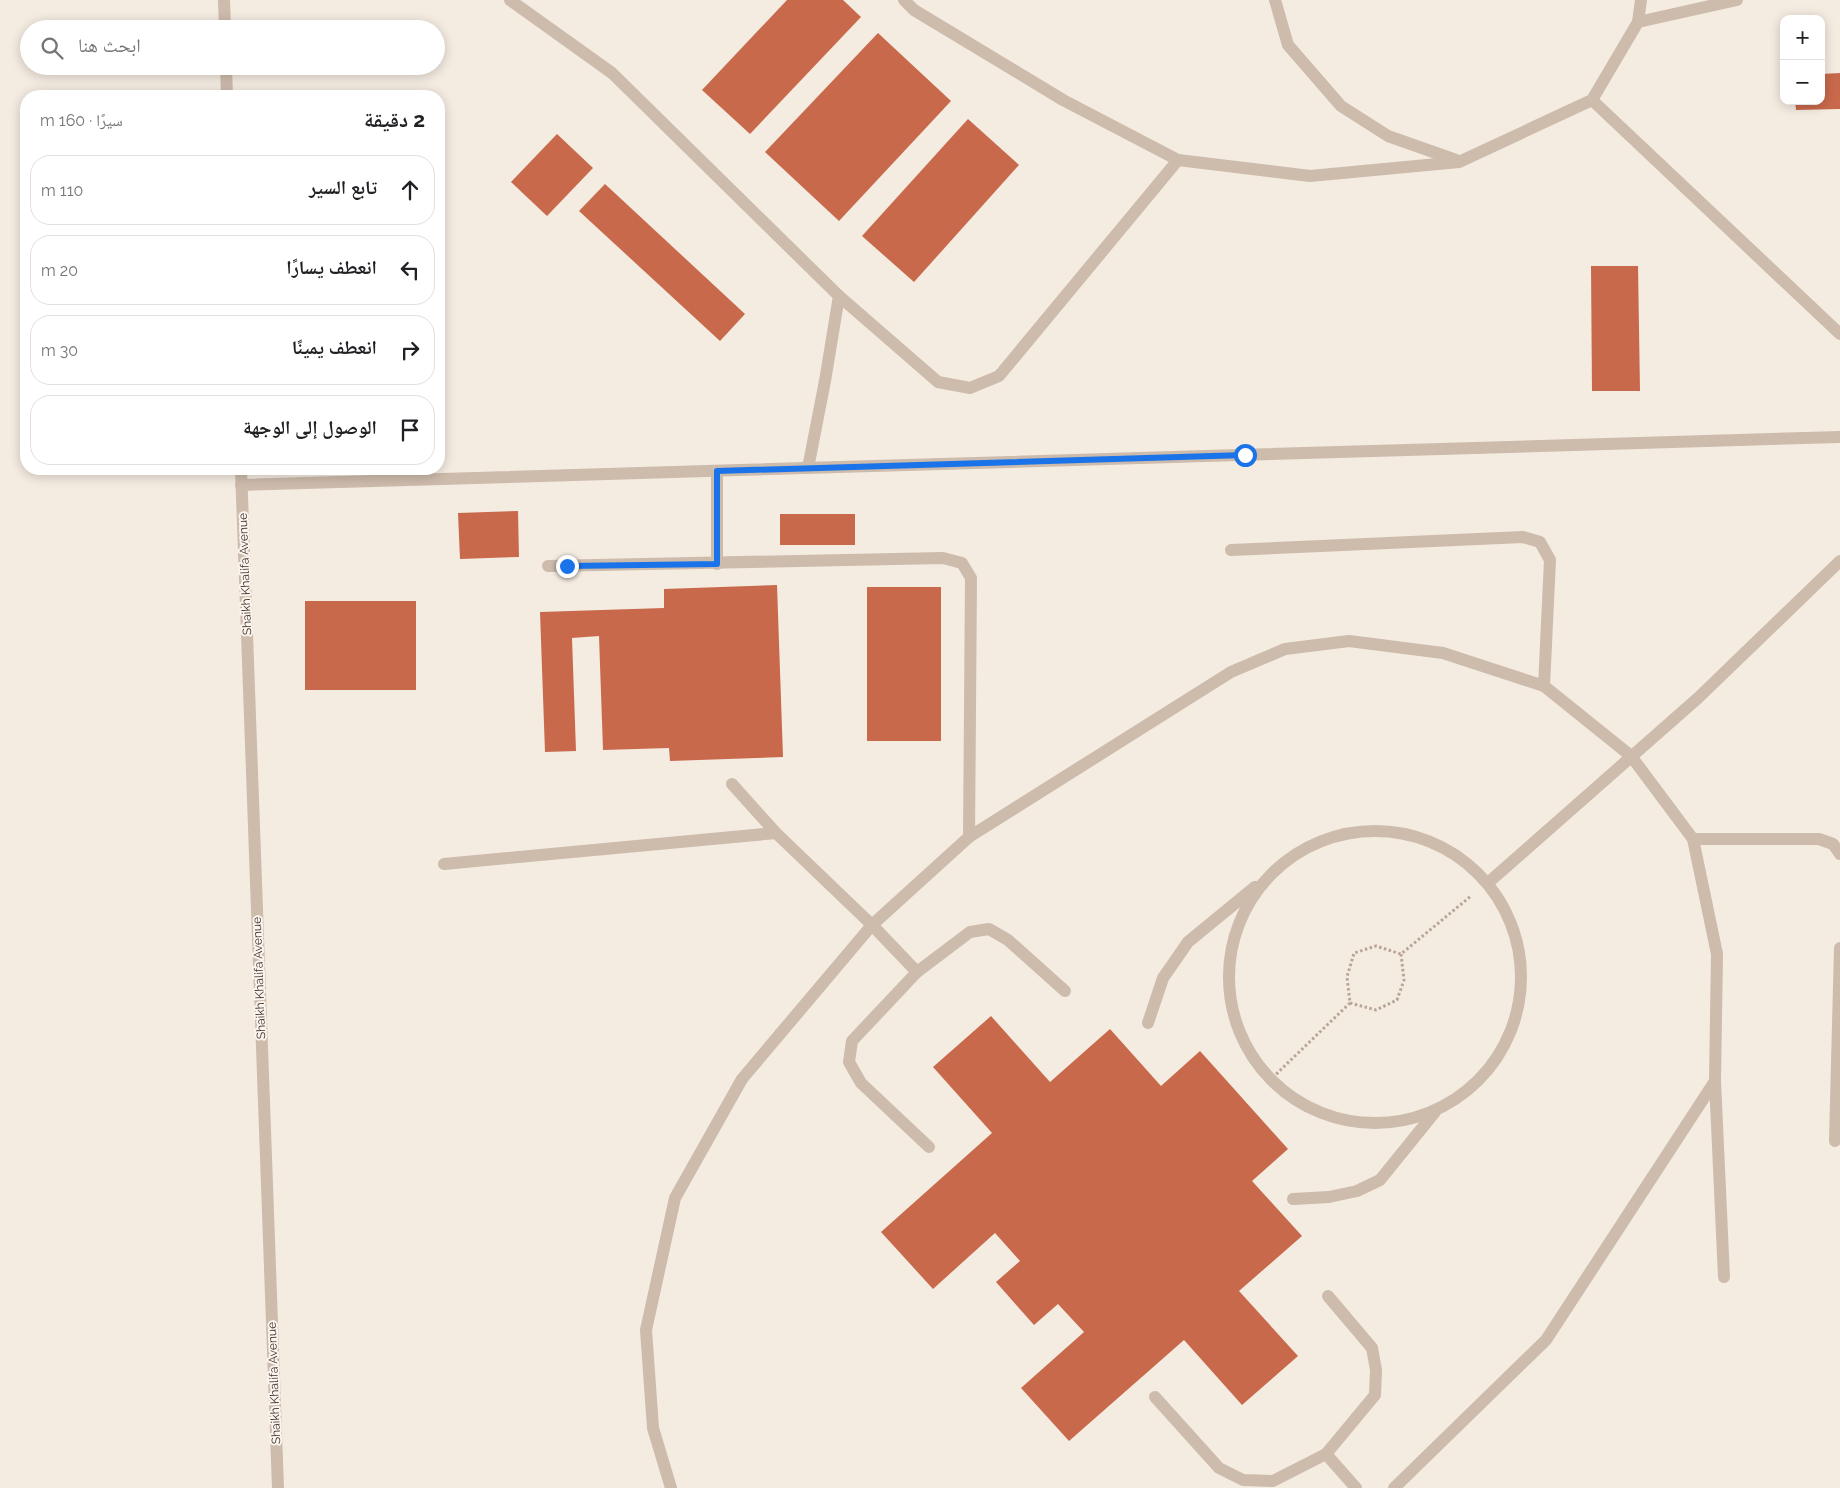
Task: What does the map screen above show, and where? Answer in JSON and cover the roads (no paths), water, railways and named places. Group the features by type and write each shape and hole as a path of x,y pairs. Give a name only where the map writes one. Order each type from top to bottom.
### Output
{"street":[{"path":"224,0 225,20"},
{"path":"510,0 612,73 839,296 938,382 970,388 999,376 1178,160"},
{"path":"904,0 914,10 1064,100 1178,160 1310,176 1459,162 1592,100 1638,22 1641,0"},
{"path":"914,10 923,0"},
{"path":"1275,0 1288,44 1341,106 1388,136 1459,162"},
{"path":"1638,22 1737,0"},
{"path":"226,75 227,90"},
{"path":"1592,100 1840,334"},
{"path":"808,468 839,296"},
{"path":"241,486 1840,437"},
{"path":"717,471 717,564"},
{"name":"Shaikh Khalifa Avenue","path":"241,475 278,1488"},
{"path":"1231,550 1523,537 1540,542 1550,560 1544,686"},
{"path":"548,566 943,558 962,563 972,578 969,837"},
{"path":"1489,882 1698,698 1840,561"},
{"path":"671,1488 653,1428 646,1330 675,1198 742,1079 872,925 969,837 1231,672 1285,649 1349,641 1443,653 1544,686 1631,756 1693,839 1717,954 1715,1081 1724,1277"},
{"path":"732,784 776,833 872,925 917,972"},
{"path":"1148,1023 1163,978 1188,942 1261,882 1312,844 1375,830 1437,844 1489,882 1520,942 1520,1010 1490,1071 1435,1112 1380,1180 1357,1191 1329,1197 1293,1200"},
{"path":"444,864 776,833"},
{"path":"1693,839 1819,839 1834,844 1840,854"},
{"path":"1261,882 1235,930 1227,983 1239,1036 1269,1081 1318,1113 1377,1125 1435,1112"},
{"path":"929,1147 861,1083 849,1062 852,1041 917,972 970,932 989,929 1008,940 1065,991"},
{"path":"1835,1141 1840,948"},
{"path":"1394,1488 1546,1340 1715,1081"},
{"path":"1155,1397 1220,1468 1243,1480 1273,1481 1326,1454 1375,1395 1376,1370 1372,1348 1328,1296"},
{"path":"1326,1454 1356,1488"}]}
